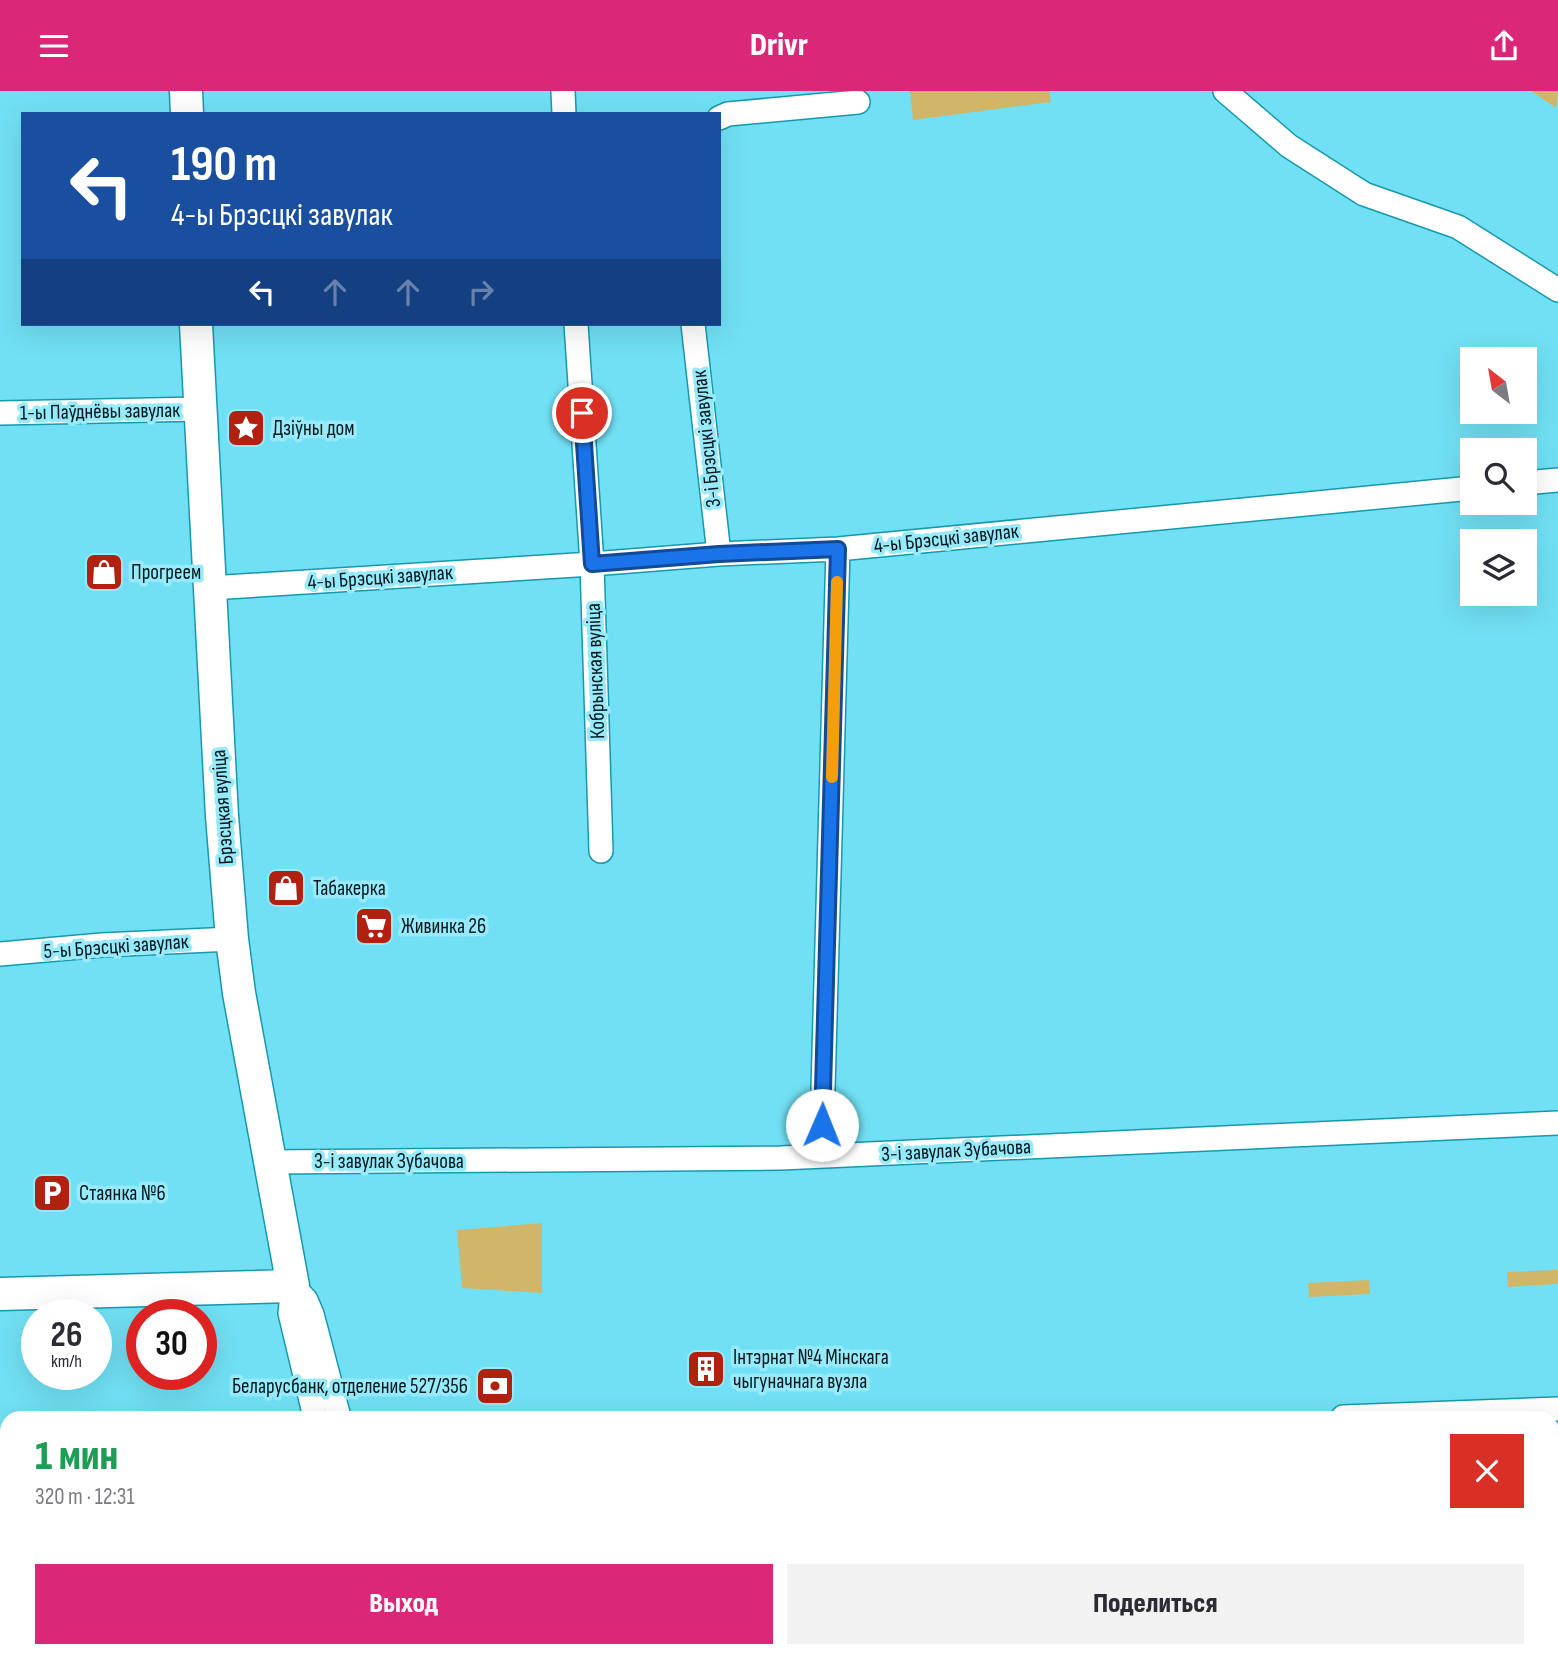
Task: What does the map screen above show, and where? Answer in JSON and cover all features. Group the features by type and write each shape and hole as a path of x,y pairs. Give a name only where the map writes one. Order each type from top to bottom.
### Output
{"street":[{"path":"186,91 187,112"},
{"path":"563,91 564,112"},
{"path":"1225,91 1289,146 1364,194 1458,227 1558,290"},
{"path":"721,117 729,114 858,102"},
{"name":"Брэсцкая вуліца","path":"196,326 222,816 232,939 239,993 293,1286 290,1313 314,1411"},
{"name":"Кобрынская вуліца","path":"576,326 592,564 601,851"},
{"name":"3-і Брэсцкі завулак","path":"693,326 719,554"},
{"name":"1-ы Паўднёвы завулак","path":"0,413 200,409"},
{"path":"1537,482 1558,480"},
{"name":"4-ы Брэсцкі завулак","path":"210,588 719,554 838,549 1460,489"},
{"path":"824,1156 822,1125 838,549"},
{"name":"5-ы Брэсцкі завулак","path":"0,954 102,945 232,939"},
{"name":"3-і завулак Зубачова","path":"270,1162 824,1156 1558,1123"},
{"path":"0,1294 293,1286"},
{"name":"Брэсцкая вуліца","path":"293,1286 306,1300 312,1314 337,1411"}],"shaded area":[{"path":"910,91 1049,91 1051,102 913,120"},
{"path":"1531,91 1558,91 1556,108"},
{"path":"542,1223 542,1293 462,1288 457,1230"},
{"path":"1558,1270 1558,1284 1508,1287 1507,1272"},
{"path":"1369,1280 1370,1294 1309,1297 1308,1283"}],"slow traffic":[{"path":"832,777 837,582"}],"place":[{"name":"Дзіўны дом","path":"246,428"},
{"name":"Прогреем","path":"104,572"},
{"name":"Табакерка","path":"286,888"},
{"name":"Живинка 26","path":"374,926"},
{"name":"Стаянка №6","path":"52,1193"},
{"name":"Інтэрнат №4 Мінскага чыгуначнага вузла","path":"706,1369"},
{"name":"Беларусбанк, отделение 527/356","path":"495,1386"}],"route":[{"path":"582,413 592,564 719,554 838,549 822,1125"}]}
